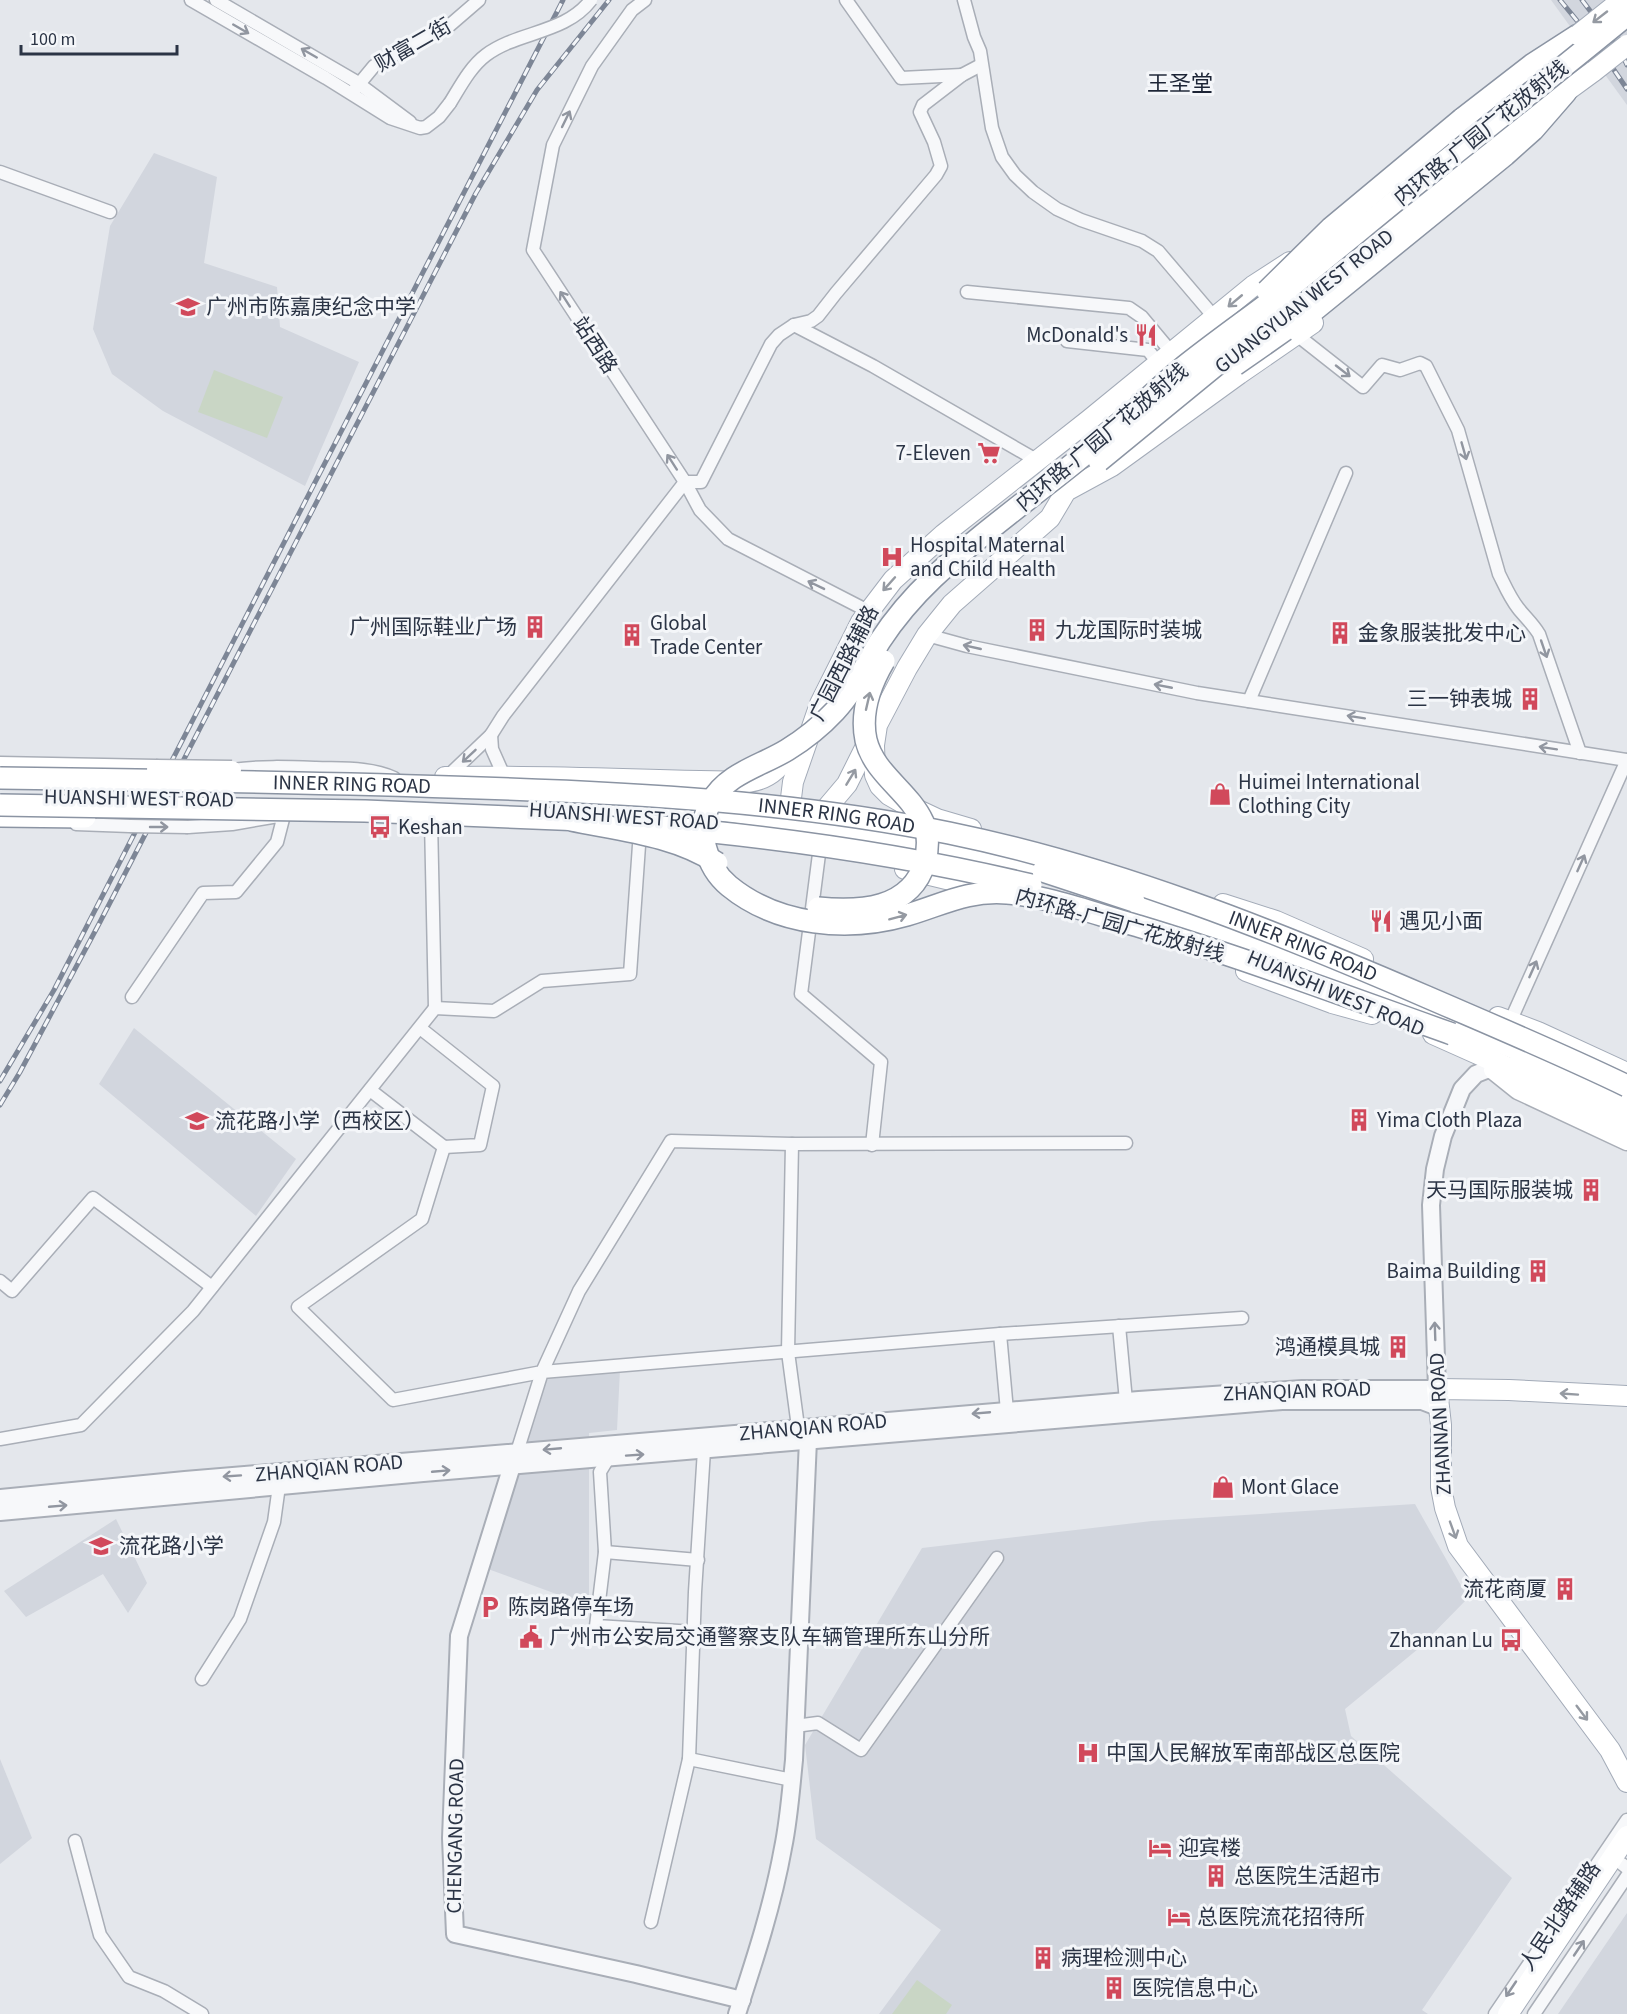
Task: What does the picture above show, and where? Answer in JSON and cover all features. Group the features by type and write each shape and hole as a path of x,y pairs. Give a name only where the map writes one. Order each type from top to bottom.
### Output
{"highway":[{"name":"内环路-广园广花放射线","path":"1457,1041 1184,940 1017,894 964,895 907,915 875,922 837,924 817,922 772,911 752,901 721,878 710,862 705,843 705,819 707,808 719,790 746,770 796,745 820,725 847,698 892,624 930,581 1104,439 1169,363 1219,327 1301,278 1627,15"},
{"name":"内环路-广园广花放射线","path":"817,908 855,909 887,904 911,888 925,860 928,844 924,823 913,806 879,766 867,742 864,720 868,695 890,652 914,618 944,587 1627,33"},
{"path":"1219,327 1331,228 1462,119 1533,63 1578,35"},
{"path":"1116,447 1307,316 1533,130 1566,92"},
{"path":"389,785 704,785 749,780 778,771 796,758 815,739 872,633 888,611 927,568 1139,395 1169,363"},
{"name":"INNER RING ROAD","path":"0,778 528,789 693,799 816,836 902,825 992,843 1080,867 1229,915 1311,947 1627,1086"},
{"name":"INNER RING ROAD","path":"0,805 365,811 571,820 783,840 950,867 1011,880 1132,913 1256,953 1335,983 1457,1041 1627,1112"},
{"path":"0,816 85,817"},
{"name":"INNER RING ROAD","path":"571,820 650,836 685,846 712,859 748,884 769,895 817,908"},
{"path":"816,836 961,847 1043,871 1241,937 1307,962 1406,1012 1545,1061"},
{"path":"1522,1083 1627,1130"}],"main road":[{"name":"GUANGYUAN WEST ROAD","path":"1070,448 1338,239 1529,81 1578,35 1622,0"},
{"name":"GUANGYUAN WEST ROAD","path":"1066,491 1291,312 1516,128 1627,45"},
{"path":"816,836 847,784 907,668 937,621 958,598 1050,518 1066,491 1112,466 1297,335 1519,154 1543,127 1566,92"},
{"path":"1219,327 1253,286 1282,266 1338,239"},
{"path":"1264,357 1291,312"},
{"path":"1070,448 1169,363"},
{"name":"广园西路辅路","path":"816,836 790,806 793,782 820,704 868,611 893,580 921,553 1038,461 1070,448"},
{"path":"85,817 143,802 232,770 389,785 447,777 508,776 631,781 748,782 763,779 782,763 820,704"},
{"path":"877,725 874,745 874,776 880,786 890,795 937,819 1092,860 1276,921 1538,1032 1627,1073"},
{"path":"0,766 121,777"},
{"path":"253,772 299,788"},
{"name":"HUANSHI WEST ROAD","path":"0,784 121,777 143,802"},
{"path":"592,801 631,781"},
{"path":"631,781 675,812"},
{"name":"HUANSHI WEST ROAD","path":"211,799 299,788 389,785 512,797 592,801 675,812 983,867 1116,904 1168,934 1406,1012 1457,1041 1627,1121"},
{"name":"HUANSHI WEST ROAD","path":"0,796 143,802 211,799 385,802 602,812 675,812"},
{"path":"0,811 143,802 176,806 211,799 285,815 640,831 816,836 948,878 1168,934"},
{"name":"HUANSHI WEST ROAD","path":"816,836 943,844 1036,866 1196,914 1381,985 1627,1097"},
{"path":"1086,880 1092,860"},
{"path":"1053,906 1060,887"},
{"path":"1457,1041 1518,1090 1627,1141"},
{"path":"1493,1070 1522,1083"},
{"name":"ZHANQIAN ROAD","path":"1437,1389 1627,1396"},
{"name":"ZHANNAN ROAD","path":"1437,1389 1441,1487 1445,1508 1458,1546 1620,1760 1627,1782"},
{"path":"1508,2014 1570,1911 1627,1836"},
{"path":"1521,2014 1626,1866"}],"street":[{"path":"191,0 355,89"},
{"path":"216,0 420,128 431,125 450,104 473,67 484,56 512,41 568,20 579,13 591,0"},
{"name":"财富二街","path":"355,89 374,66 450,25 479,0"},
{"name":"站西路","path":"645,0 632,10 592,66 553,145 532,250 685,482 700,510 728,539 868,611"},
{"path":"846,0 901,78 962,75"},
{"path":"964,0 980,51 992,128 1002,157 1015,175 1033,192 1057,209 1081,220 1142,241 1158,251 1219,327"},
{"path":"447,777 491,735 503,716 685,482 700,482 771,344 779,334 794,325 811,321 818,316 936,175 941,166 934,142 920,111 923,105 962,75 981,65"},
{"path":"0,172 110,212"},
{"path":"967,292 1129,308 1142,317 1169,363"},
{"path":"794,325 873,366 1038,461"},
{"path":"1297,335 1363,387 1382,365 1400,370 1420,363 1426,366 1458,430 1499,574 1509,595 1539,634 1580,753"},
{"path":"1067,342 1149,350 1169,363"},
{"path":"1249,701 1347,473"},
{"path":"927,635 967,646 1081,670 1249,701 1627,760 1510,1022"},
{"path":"491,735 492,749 508,776 512,797"},
{"path":"232,770 260,767 350,769 380,773 389,785"},
{"path":"0,824 143,802 188,826 232,824 285,815 277,842 236,892 203,893 132,997"},
{"path":"0,1439 81,1425 193,1311 435,1008 431,820"},
{"path":"435,1008 494,1011 542,981 630,974 640,831"},
{"path":"816,836 801,994 881,1062 872,1145"},
{"path":"370,1090 444,1147 480,1145 493,1086 420,1028"},
{"name":"ZHANNAN ROAD","path":"1437,1389 1431,1205 1436,1163 1443,1136 1462,1089 1476,1074 1485,1070 1493,1070"},
{"path":"515,1459 542,1372 579,1291 671,1141 872,1145 1126,1143"},
{"path":"740,2007 779,1868 788,1821 792,1780 803,1434 789,1352 792,1144"},
{"path":"444,1147 422,1219 298,1307 393,1400 542,1372 1000,1334 1242,1318"},
{"path":"0,1281 12,1292 93,1198 212,1287"},
{"path":"1119,1326 1126,1401"},
{"path":"1000,1334 1007,1411"},
{"name":"ZHANQIAN ROAD","path":"608,1451 704,1450 803,1434 1007,1411 1126,1401 1302,1389 1437,1389"},
{"name":"ZHANQIAN ROAD","path":"0,1498 515,1459 803,1434 1282,1401 1422,1401 1435,1406 1439,1411"},
{"path":"651,1922 689,1759 704,1450"},
{"path":"608,1451 600,1472 605,1552 596,1626 694,1632"},
{"name":"ZHANQIAN ROAD","path":"0,1512 279,1486 515,1459"},
{"name":"CHENGANG ROAD","path":"515,1459 459,1636 451,1838 454,1934 636,1974 740,2007"},
{"path":"202,1680 240,1619 274,1522 279,1486"},
{"path":"605,1552 698,1560"},
{"path":"795,1726 818,1723 861,1750 997,1558"},
{"path":"689,1759 792,1780"},
{"name":"人民北路辅路","path":"1495,2014 1570,1911 1627,1820"},
{"path":"75,1841 100,1935 129,1977 164,1991 202,2014"},
{"name":"人民北路辅路","path":"1534,2014 1626,1866"}],"shaded area":[{"path":"1551,0 1618,0 1627,14 1627,105"},
{"name":"广州市陈嘉庚纪念中学","path":"154,153 217,177 204,263 277,287 280,327 359,362 305,486 163,411 112,374 93,329 110,226"},
{"name":"流花路小学（西校区）","path":"134,1028 296,1159 256,1216 99,1084"},
{"path":"620,1370 617,1430 589,1433 589,1606 488,1569 545,1376"},
{"name":"中国人民解放军南部战区总医院","path":"1415,1504 1468,1598 1418,1649 1345,1709 1351,1736 1512,1878 1422,2010 1428,2014 879,2014 941,1930 816,1839 805,1745 922,1548 1152,1521"},
{"name":"流花路小学","path":"116,1519 147,1583 128,1613 103,1574 26,1617 4,1591"},
{"path":"0,1759 32,1838 0,1864"},
{"path":"1627,1913 1627,2014 1558,2014"}],"green space":[{"path":"214,370 283,397 267,438 198,412"},
{"path":"917,1980 952,2005 946,2014 892,2014"}],"railway":[{"path":"0,1081 54,990 563,0"},
{"path":"0,1105 100,922 476,193 537,90 609,0"},
{"path":"1560,0 1597,45 1627,89"},
{"path":"1582,0 1621,52 1627,65"}],"place":[{"name":"广州市陈嘉庚纪念中学","path":"188,307"},
{"name":"McDonald's","path":"1146,335"},
{"name":"7-Eleven","path":"989,453"},
{"name":"Hospital Maternal and Child Health","path":"892,557"},
{"name":"广州国际鞋业广场","path":"535,627"},
{"name":"九龙国际时装城","path":"1037,630"},
{"name":"金象服装批发中心","path":"1340,633"},
{"name":"Global Trade Center","path":"632,635"},
{"name":"三一钟表城","path":"1530,699"},
{"name":"Huimei International Clothing City","path":"1220,794"},
{"name":"Keshan","path":"380,827"},
{"name":"遇见小面","path":"1381,921"},
{"name":"Yima Cloth Plaza","path":"1359,1120"},
{"name":"流花路小学（西校区）","path":"197,1121"},
{"name":"天马国际服装城","path":"1591,1190"},
{"name":"Baima Building","path":"1538,1271"},
{"name":"鸿通模具城","path":"1398,1347"},
{"name":"Mont Glace","path":"1223,1487"},
{"name":"流花路小学","path":"101,1546"},
{"name":"流花商厦","path":"1565,1589"},
{"name":"陈岗路停车场","path":"490,1607"},
{"name":"广州市公安局交通警察支队车辆管理所东山分所","path":"531,1637"},
{"name":"Zhannan Lu","path":"1511,1640"},
{"name":"中国人民解放军南部战区总医院","path":"1088,1753"},
{"name":"迎宾楼","path":"1160,1848"},
{"name":"总医院生活超市","path":"1216,1876"},
{"name":"总医院流花招待所","path":"1179,1917"},
{"name":"病理检测中心","path":"1043,1958"},
{"name":"医院信息中心","path":"1114,1988"}],"district":[{"name":"王圣堂","path":"1180,84"}]}
